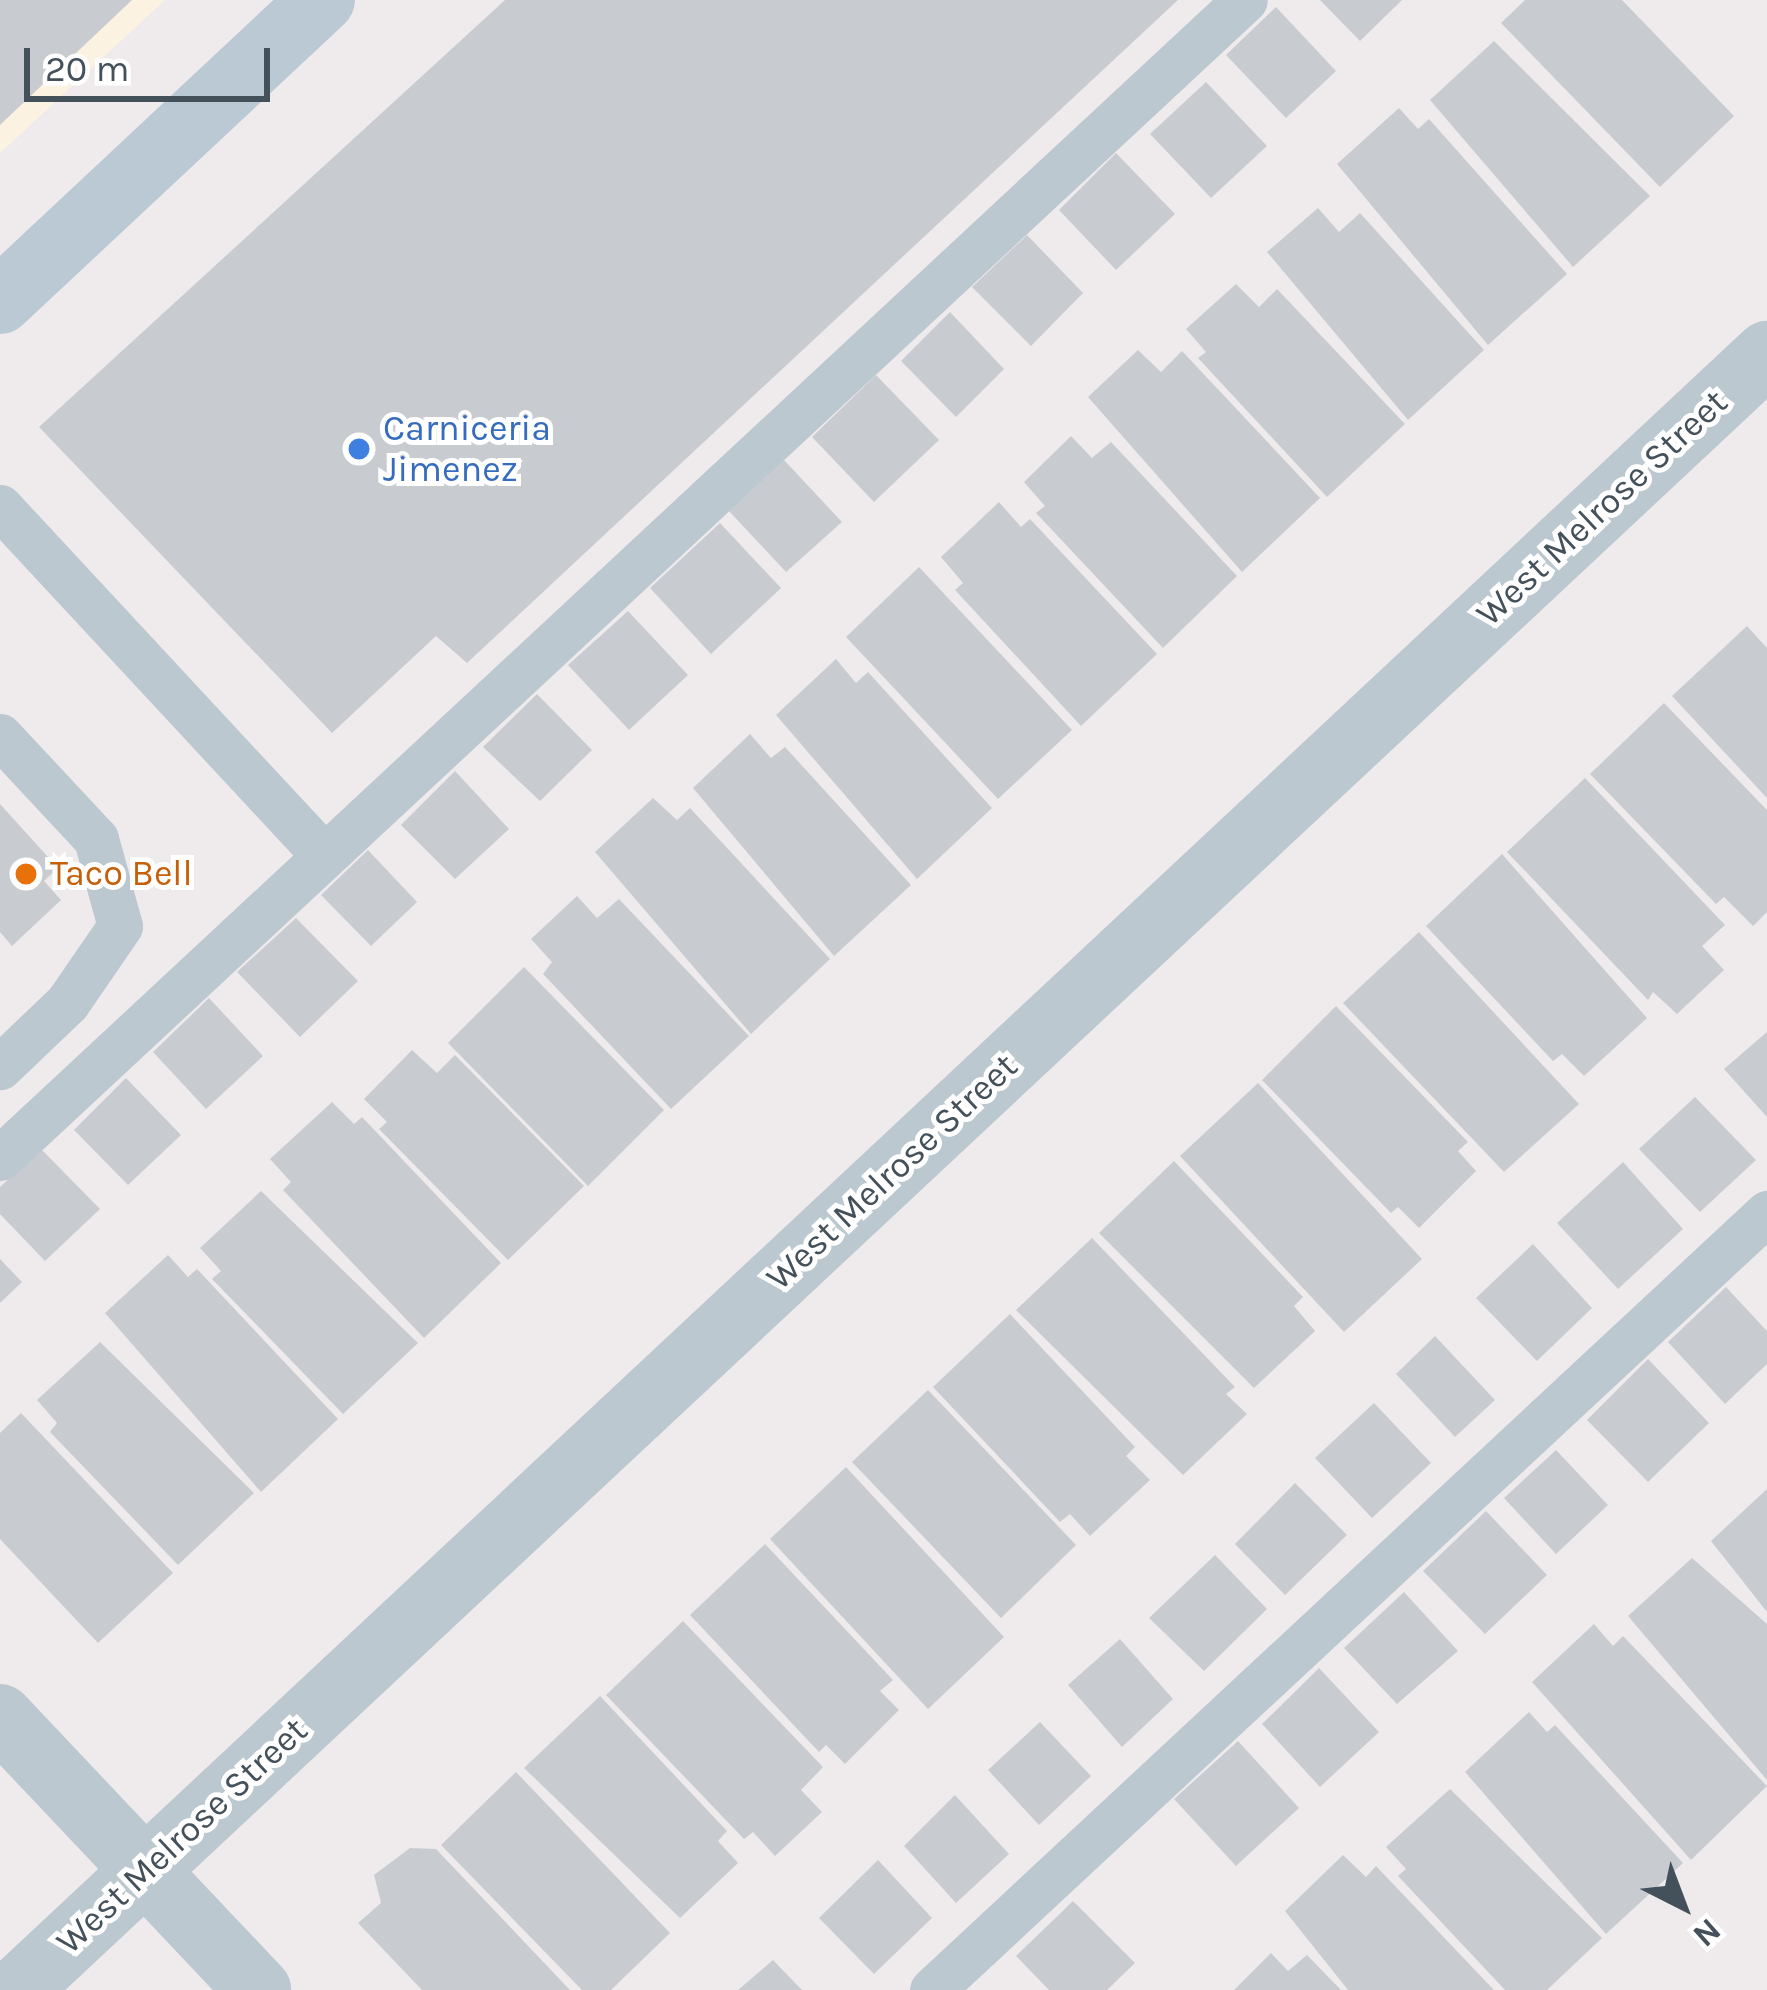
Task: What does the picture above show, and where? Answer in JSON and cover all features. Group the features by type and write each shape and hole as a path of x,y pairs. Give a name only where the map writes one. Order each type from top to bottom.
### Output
{"main road":[{"path":"0,301 322,0"}],"street":[{"name":"West Melrose Street","path":"17,1990 1767,354"},
{"path":"0,1717 258,1990"}],"lane":[{"path":"0,1158 1245,0"},
{"path":"0,507 324,856"},
{"path":"0,736 96,839 120,926 68,1003 0,1066"},
{"path":"932,1990 1767,1214"}],"shaded area":[{"path":"0,0 165,0 0,153"}],"building":[{"path":"0,0 132,0 0,125"},
{"path":"505,0 1178,0 467,663 436,636 332,733 39,427"},
{"path":"1320,0 1402,0 1360,41"},
{"path":"1525,0 1622,0 1734,116 1660,187 1501,23"},
{"path":"1276,7 1336,71 1286,118 1226,55"},
{"path":"1494,41 1650,196 1573,267 1430,100"},
{"path":"1206,82 1267,146 1211,198 1150,134"},
{"path":"1399,108 1418,129 1429,119 1567,274 1488,345 1337,164"},
{"path":"1116,153 1175,214 1116,270 1059,210"},
{"path":"1318,208 1339,232 1360,213 1484,350 1408,420 1267,252"},
{"path":"1027,235 1083,293 1031,346 972,287"},
{"path":"1236,284 1259,307 1277,289 1405,424 1327,497 1198,358 1206,352 1186,329"},
{"path":"950,312 1004,369 956,417 901,361"},
{"path":"1138,350 1161,372 1182,351 1320,498 1242,572 1088,397"},
{"path":"876,375 939,440 874,502 812,437"},
{"path":"1071,436 1092,458 1111,442 1237,576 1163,648 1036,513 1045,506 1024,482"},
{"path":"784,460 842,522 786,572 729,511"},
{"path":"999,502 1021,527 1030,519 1157,654 1081,726 955,590 963,583 941,557"},
{"path":"720,523 781,588 711,654 650,588"},
{"path":"919,567 1072,730 998,799 846,637"},
{"path":"628,611 688,675 629,730 568,665"},
{"path":"1747,626 1767,648 1767,798 1672,696"},
{"path":"836,659 856,683 868,672 992,808 917,879 776,715"},
{"path":"537,694 592,750 540,801 483,747"},
{"path":"1664,703 1767,810 1767,912 1753,926 1724,897 1716,904 1590,774"},
{"path":"750,734 771,758 785,747 911,885 834,956 693,788"},
{"path":"455,771 509,829 455,879 401,825"},
{"path":"1585,778 1725,925 1702,946 1724,970 1677,1014 1653,992 1648,1000 1507,852"},
{"path":"653,798 677,820 690,808 830,959 751,1034 595,852"},
{"name":"Taco Bell","path":"0,804 58,868 44,881 61,900 12,946 0,932"},
{"path":"368,850 417,902 371,946 321,895"},
{"path":"1502,854 1647,1018 1584,1076 1562,1054 1553,1061 1426,926"},
{"path":"577,896 597,918 619,899 749,1036 671,1109 543,974 552,962 531,939"},
{"path":"296,918 358,981 300,1037 237,972"},
{"path":"1419,932 1579,1104 1504,1172 1343,1003"},
{"path":"524,967 664,1110 588,1186 448,1043"},
{"path":"209,998 263,1056 206,1109 153,1052"},
{"path":"1336,1006 1468,1142 1458,1151 1476,1171 1419,1228 1398,1207 1391,1213 1262,1080"},
{"path":"1767,1032 1767,1117 1724,1069"},
{"path":"412,1050 437,1073 455,1055 584,1186 508,1260 379,1129 387,1122 364,1099"},
{"path":"126,1078 181,1135 128,1185 74,1130"},
{"path":"1258,1083 1422,1259 1344,1332 1180,1156"},
{"path":"1695,1097 1756,1160 1700,1212 1639,1149"},
{"path":"332,1102 354,1124 362,1117 501,1263 424,1338 283,1190 291,1182 270,1159"},
{"path":"41,1149 100,1209 45,1261 0,1214 0,1187"},
{"path":"1174,1161 1303,1297 1294,1306 1315,1331 1254,1388 1099,1233"},
{"path":"1623,1162 1683,1229 1618,1289 1557,1223"},
{"path":"261,1191 418,1343 343,1414 212,1279 221,1271 200,1248"},
{"path":"1092,1238 1235,1387 1226,1394 1247,1414 1183,1475 1016,1310"},
{"path":"1533,1244 1592,1308 1537,1361 1476,1298"},
{"path":"168,1255 188,1277 197,1269 338,1419 261,1492 105,1313"},
{"path":"0,1259 22,1282 0,1303"},
{"path":"1726,1287 1767,1331 1767,1364 1725,1404 1668,1342"},
{"path":"1010,1314 1135,1447 1126,1456 1150,1480 1090,1536 1070,1514 1060,1522 933,1387"},
{"path":"1435,1336 1495,1400 1455,1437 1396,1374"},
{"path":"100,1342 254,1493 178,1565 50,1432 57,1423 37,1400"},
{"path":"1648,1359 1709,1423 1648,1482 1587,1420"},
{"path":"928,1390 1076,1545 1001,1618 852,1462"},
{"path":"1374,1403 1431,1463 1372,1518 1315,1458"},
{"path":"21,1413 173,1573 98,1643 0,1539 0,1433"},
{"path":"1556,1450 1608,1505 1556,1554 1504,1498"},
{"path":"846,1467 1004,1637 928,1709 770,1539"},
{"path":"1295,1483 1347,1535 1285,1595 1235,1544"},
{"path":"1767,1489 1767,1612 1711,1541"},
{"path":"1486,1511 1547,1575 1485,1634 1423,1571"},
{"path":"765,1544 893,1680 880,1691 899,1710 845,1764 826,1745 819,1752 690,1615"},
{"path":"1215,1555 1267,1609 1204,1671 1149,1618"},
{"path":"1692,1558 1767,1624 1767,1780 1628,1616"},
{"path":"1404,1592 1458,1651 1397,1704 1344,1648"},
{"path":"683,1621 823,1767 801,1790 822,1812 775,1856 753,1832 744,1839 606,1695"},
{"path":"1594,1624 1613,1646 1623,1636 1767,1786 1691,1860 1532,1682"},
{"path":"1120,1639 1173,1699 1122,1747 1068,1685"},
{"path":"1319,1668 1379,1732 1320,1787 1262,1724"},
{"path":"600,1696 727,1831 718,1841 738,1863 680,1918 524,1768"},
{"path":"1529,1712 1547,1732 1555,1725 1683,1863 1606,1934 1465,1772"},
{"path":"1040,1722 1091,1776 1039,1825 988,1770"},
{"path":"1238,1741 1299,1808 1236,1866 1174,1799"},
{"path":"516,1772 670,1933 611,1990 582,1990 441,1845"},
{"path":"1450,1789 1602,1938 1547,1990 1505,1990 1398,1876 1406,1869 1386,1847"},
{"path":"955,1795 1009,1854 956,1903 904,1846"},
{"path":"410,1848 436,1849 570,1990 422,1990 358,1923 381,1903 374,1875"},
{"path":"1343,1855 1366,1877 1376,1866 1494,1990 1348,1990 1285,1911"},
{"path":"878,1860 932,1918 874,1974 819,1918"},
{"path":"1073,1901 1135,1963 1107,1990 1049,1990 1016,1956"},
{"path":"1271,1953 1288,1971 1307,1955 1341,1990 1234,1990"},
{"path":"773,1960 802,1990 738,1990"}],"place":[{"name":"Carniceria Jimenez","path":"359,449"},
{"name":"Taco Bell","path":"26,874"}]}
